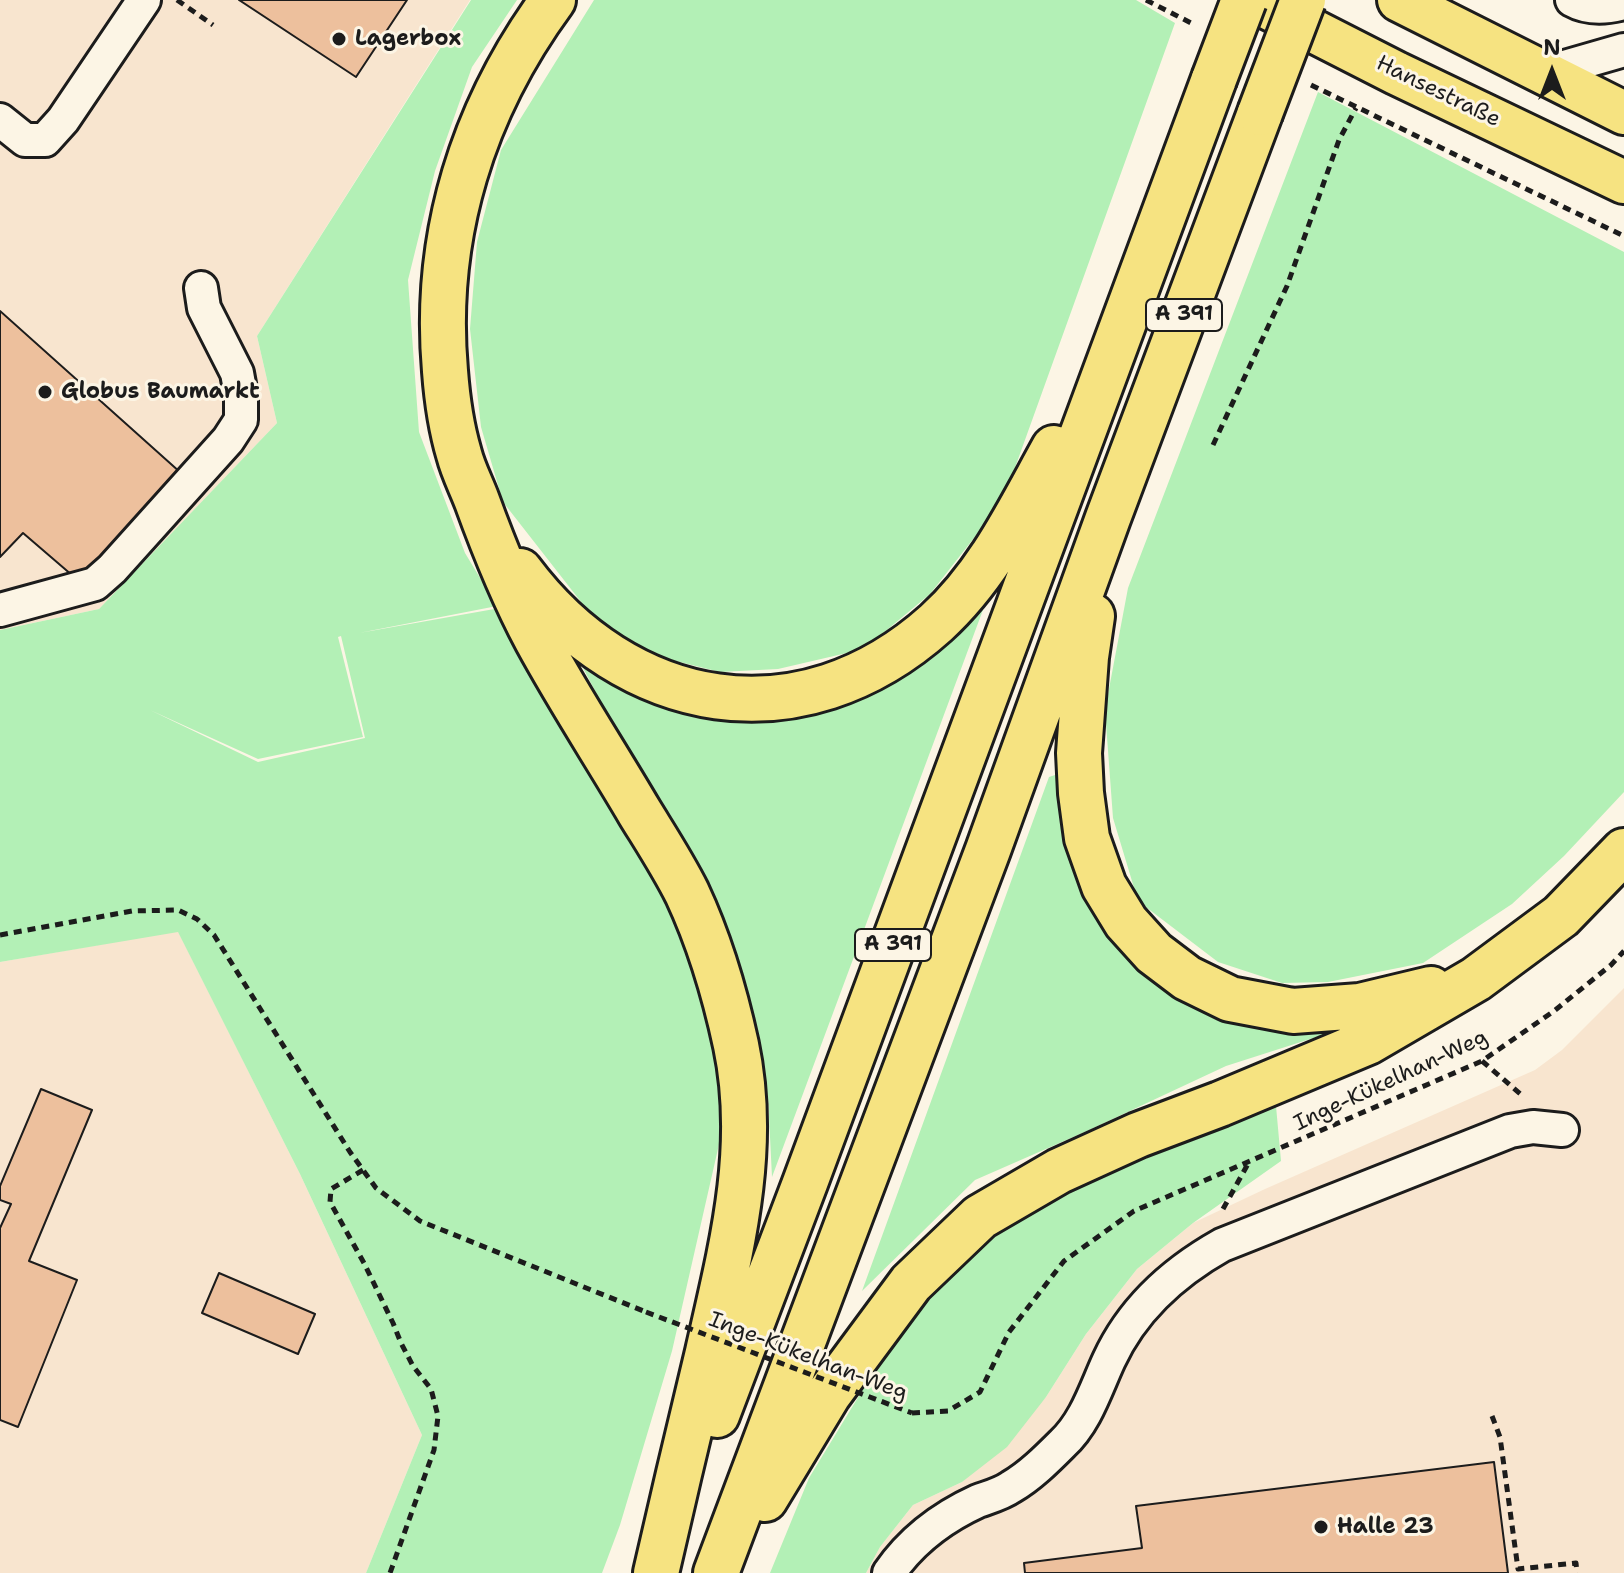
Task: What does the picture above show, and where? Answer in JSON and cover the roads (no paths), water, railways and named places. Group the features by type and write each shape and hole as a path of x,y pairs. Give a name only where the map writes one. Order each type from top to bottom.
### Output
{"highway":[{"path":"553,0 508,69 467,164 453,214 445,269 442,332 448,398 458,453 499,563 537,639 686,892 721,988 743,1085 744,1160 730,1256 656,1573"},
{"name":"A 391","path":"656,1573 810,1168 1244,0"},
{"name":"A 391","path":"718,1573 1303,0"},
{"path":"477,502 502,547 567,624 597,648 641,675 678,689 716,697 754,699 793,696 831,687 867,672 901,652 938,622 970,587 1002,543 1126,316"},
{"path":"1108,518 1086,657 1079,767 1087,838 1104,886 1126,922 1154,953 1187,978 1230,999 1293,1011 1360,1006 1476,979"},
{"path":"718,1573 828,1395 911,1283 980,1217 1059,1171 1138,1135 1368,1042 1476,979 1561,916 1624,851"}],"main road":[{"name":"Hansestraße","path":"1253,0 1396,73 1624,182"},
{"path":"1399,0 1624,113"}],"lane":[{"path":"0,120 25,140 45,140 63,120 144,0"},
{"path":"1572,0 1596,7 1624,3"},
{"path":"1544,73 1624,50"},
{"path":"0,610 95,584 112,569 241,420 237,373 204,308 201,288"},
{"path":"889,1573 931,1529 950,1514 1010,1489 1065,1442 1096,1391 1110,1357 1127,1329 1144,1306 1193,1262 1222,1245 1510,1131 1533,1127 1562,1130"}],"place":[{"name":"Lagerbox","path":"339,39"},
{"name":"Globus Baumarkt","path":"45,392"},
{"name":"Halle 23","path":"1321,1527"}]}
